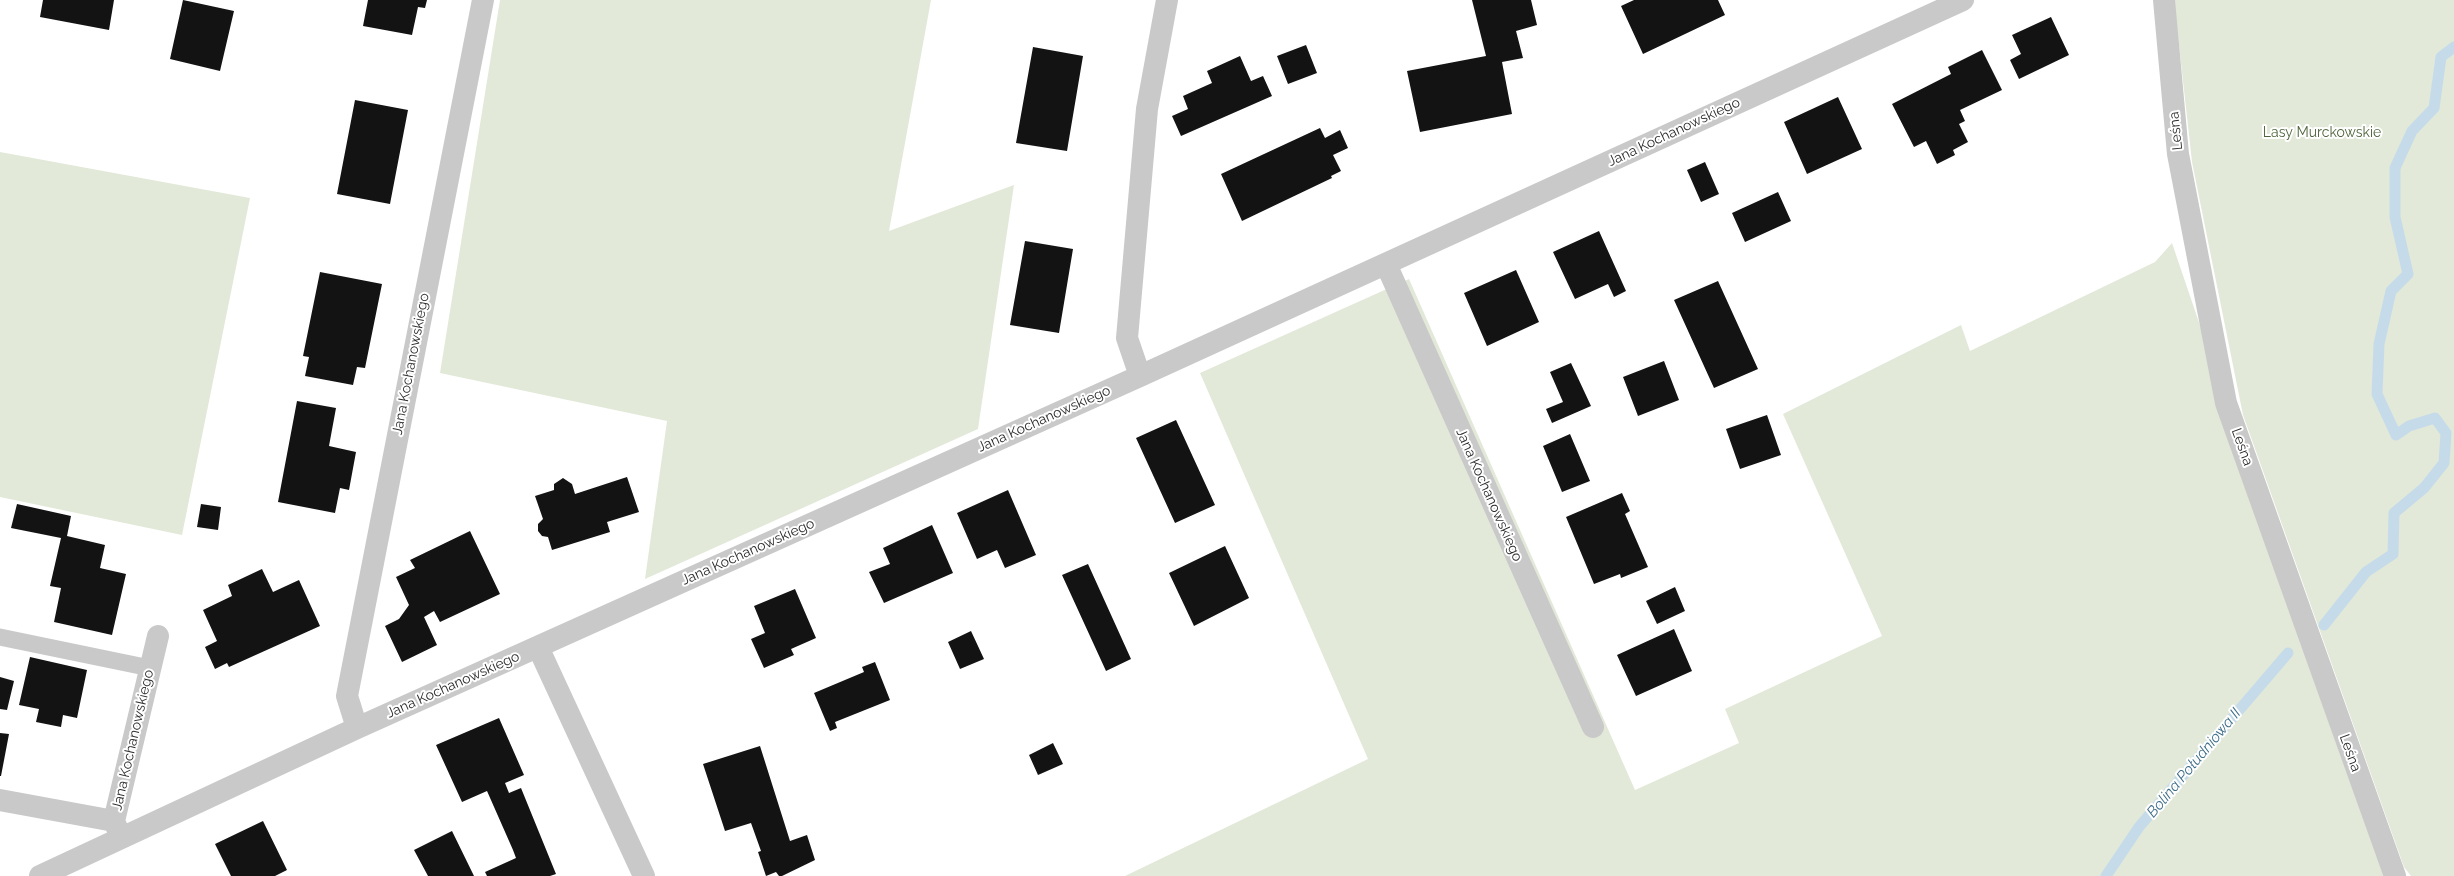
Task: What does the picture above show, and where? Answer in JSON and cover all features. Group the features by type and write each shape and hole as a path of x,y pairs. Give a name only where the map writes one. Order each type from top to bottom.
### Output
{"street":[{"name":"Jana Kochanowskiego","path":"356,728 347,696 483,0"},
{"path":"1140,376 1127,338 1147,109 1167,0"},
{"name":"Jana Kochanowskiego","path":"40,876 118,829 356,728 538,647 1140,376 1963,0"},
{"name":"Leśna","path":"2164,0 2178,154 2226,403 2395,876"},
{"name":"Jana Kochanowskiego","path":"1386,264 1593,727"},
{"name":"Jana Kochanowskiego","path":"118,829 150,668 158,636"},
{"path":"538,647 644,876"},
{"name":"Jana Kochanowskiego","path":"0,800 118,829"}],"lane":[{"path":"0,637 150,668"}],"green space":[{"path":"500,0 931,0 889,231 1014,185 978,429 645,579 667,421 440,373"},
{"name":"Lasy Murckowskie","path":"2174,0 2454,0 2454,876 2411,876 2404,867 2243,415 2192,162"},
{"path":"0,152 250,198 182,535 0,497"},
{"path":"2172,243 2387,876 1125,876 1368,759 1200,373 1409,279 1635,790 1739,743 1725,709 1882,636 1783,414 1961,325 1970,351 2155,262"}],"building":[{"path":"43,0 114,0 109,30 40,17"},
{"path":"183,0 234,11 220,71 170,59"},
{"path":"368,0 427,0 425,8 418,7 412,35 363,26"},
{"path":"1472,0 1531,0 1537,25 1516,31 1523,58 1502,62 1512,114 1420,132 1407,71 1486,56"},
{"path":"1634,0 1718,0 1725,15 1643,54 1621,6"},
{"path":"2051,17 2069,55 2019,79 2010,60 2021,54 2012,35"},
{"path":"1306,45 1317,73 1288,84 1277,56"},
{"path":"1033,47 1083,56 1067,151 1016,143"},
{"path":"1982,50 2002,90 1960,110 1965,121 1959,124 1968,142 1953,150 1955,155 1937,164 1926,141 1914,147 1892,104 1951,74 1948,67"},
{"path":"1240,56 1251,81 1263,76 1272,96 1181,136 1172,116 1188,109 1183,96 1212,83 1207,71"},
{"path":"1838,97 1862,149 1807,174 1784,122"},
{"path":"355,100 408,110 390,204 337,194"},
{"path":"1320,128 1325,138 1340,130 1348,148 1333,155 1341,171 1331,176 1332,178 1242,221 1221,174"},
{"path":"1705,162 1719,194 1701,202 1687,170"},
{"path":"1778,192 1791,221 1745,242 1732,213"},
{"path":"1599,231 1626,291 1614,297 1608,284 1575,299 1553,252"},
{"path":"1025,241 1073,249 1059,333 1010,325"},
{"path":"1516,270 1539,322 1487,346 1464,293"},
{"path":"320,272 382,284 365,368 357,367 353,385 305,376 309,357 303,356"},
{"path":"1718,281 1758,369 1714,388 1674,300"},
{"path":"1664,361 1679,400 1638,416 1623,377"},
{"path":"1571,363 1591,406 1552,423 1546,409 1563,402 1550,372"},
{"path":"297,401 336,408 329,446 356,452 349,490 340,488 335,513 278,502"},
{"path":"1767,415 1781,455 1740,469 1726,429"},
{"path":"1176,420 1215,505 1175,523 1136,438"},
{"path":"1570,434 1590,481 1562,492 1543,446"},
{"path":"627,477 639,512 607,522 610,532 552,550 548,537 542,536 538,531 538,524 543,519 535,496 554,490 554,484 563,478 572,484 575,494"},
{"path":"1008,490 1036,555 1005,568 997,550 977,559 957,513"},
{"path":"1622,493 1630,511 1625,514 1648,567 1621,578 1620,574 1594,584 1566,517"},
{"path":"17,504 71,516 67,536 105,545 100,568 126,574 112,635 54,622 61,588 50,586 61,538 11,528"},
{"path":"201,504 221,507 218,530 197,527"},
{"path":"932,525 953,573 884,603 869,572 890,564 883,548"},
{"path":"470,531 500,594 440,622 434,611 424,617 437,645 402,662 385,626 399,619 409,605 396,577 415,568 410,560"},
{"path":"1225,546 1249,598 1194,626 1169,573"},
{"path":"1088,564 1131,659 1106,671 1062,575"},
{"path":"262,569 273,592 299,580 320,626 229,667 227,663 215,669 205,647 217,641 203,610 232,596 228,585"},
{"path":"1675,587 1685,611 1657,624 1646,601"},
{"path":"795,589 816,638 791,649 794,655 764,668 751,639 765,633 754,606"},
{"path":"1674,629 1692,671 1636,696 1617,655"},
{"path":"971,631 984,659 960,669 948,642"},
{"path":"30,657 87,670 77,718 63,715 61,727 36,722 39,709 19,705"},
{"path":"875,662 890,700 835,722 837,728 830,731 814,693 864,672 862,667"},
{"path":"0,677 14,681 7,710 0,709"},
{"path":"499,718 524,775 505,783 509,793 521,788 556,874 550,876 487,876 485,872 516,858 513,850 487,791 462,802 436,745"},
{"path":"0,733 9,734 1,776 0,776"},
{"path":"1053,743 1063,764 1038,775 1029,755"},
{"path":"760,746 790,841 807,835 815,860 782,876 779,876 776,872 766,876 758,852 761,851 751,823 725,831 703,764"},
{"path":"263,821 287,870 275,876 231,876 215,844"},
{"path":"452,831 474,876 428,876 414,850"}],"waterway":[{"name":"Bolina Południowa II","path":"2324,625 2366,572 2393,554 2394,513 2424,488 2444,463 2446,433 2435,418 2409,426 2396,435 2377,394 2379,344 2391,291 2408,274 2395,217 2395,168 2412,131 2434,108 2441,57 2454,47"},
{"name":"Bolina Południowa II","path":"2106,876 2139,827 2288,653"}]}
